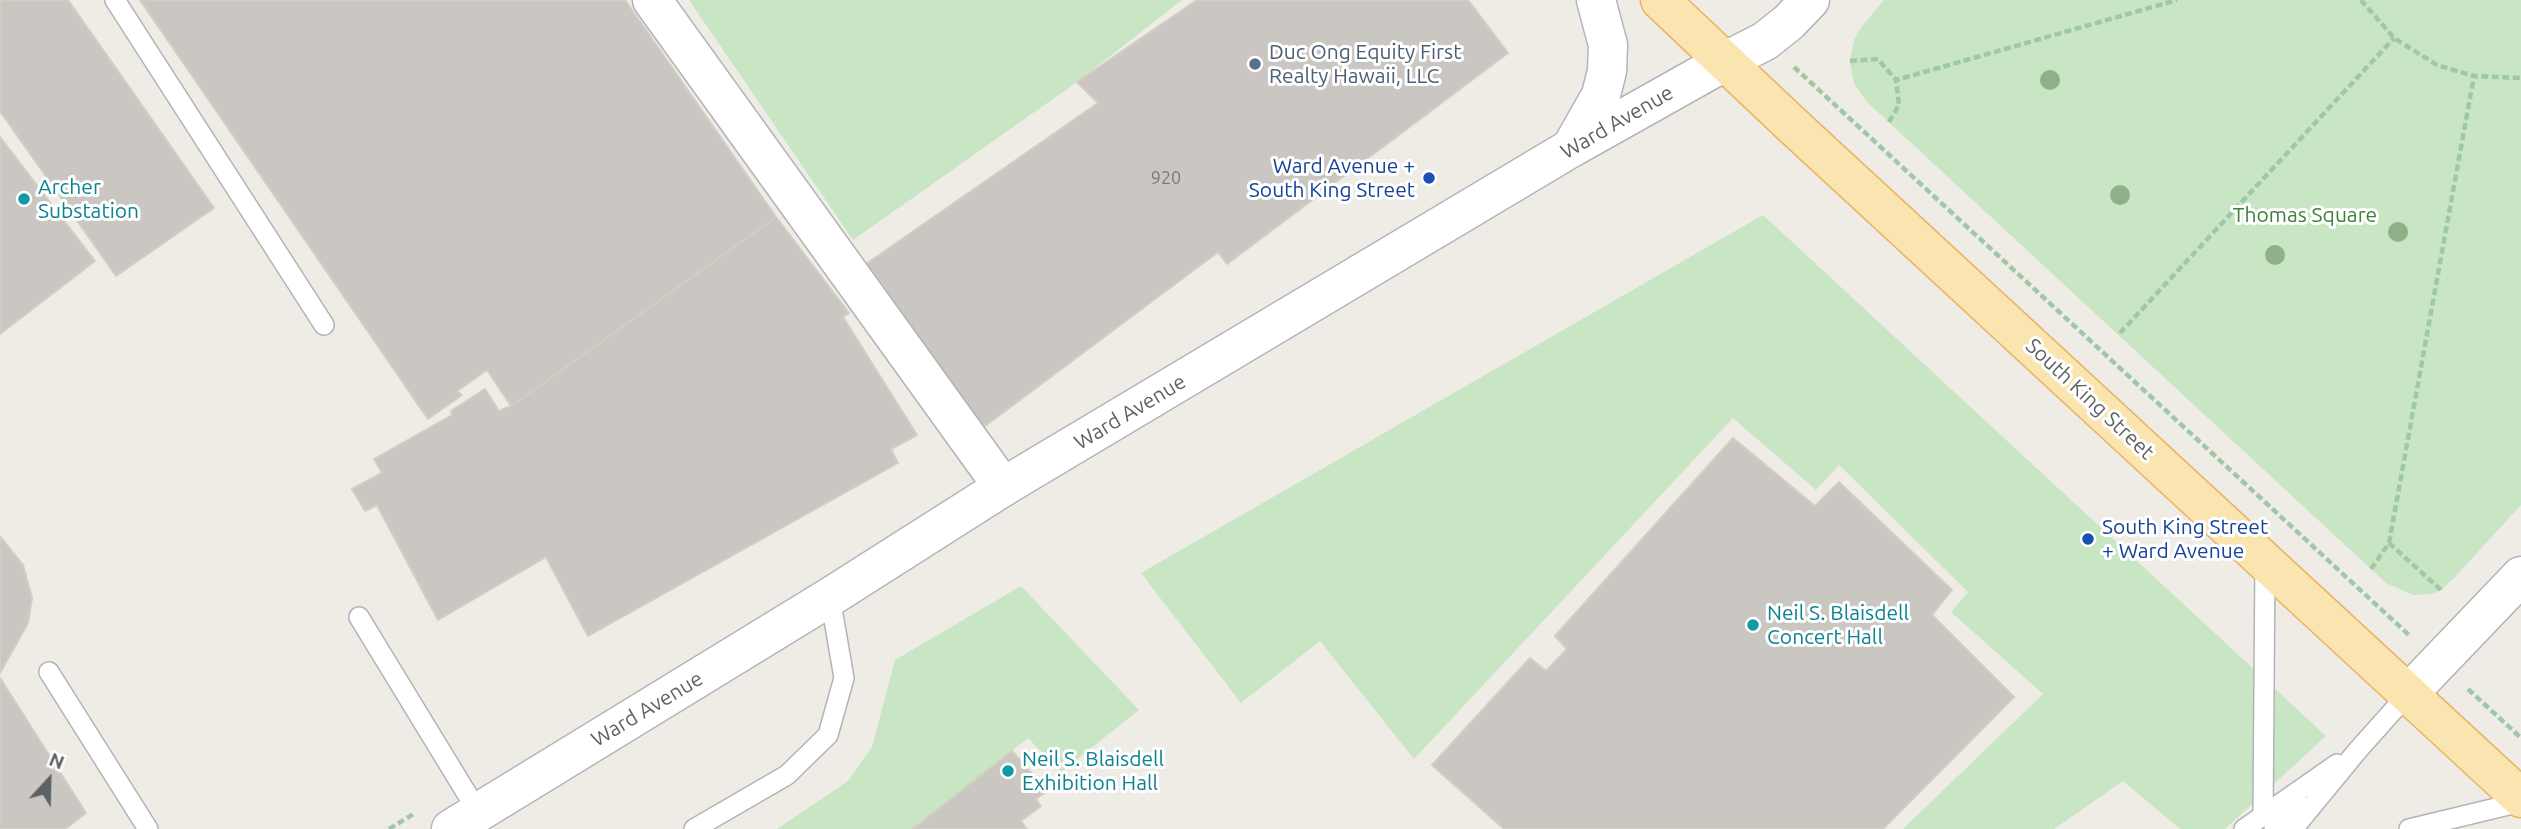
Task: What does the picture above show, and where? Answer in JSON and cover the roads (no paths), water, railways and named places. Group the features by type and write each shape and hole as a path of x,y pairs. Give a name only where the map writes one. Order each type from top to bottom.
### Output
{"main road":[{"path":"652,0 1003,488"},
{"path":"1571,148 1601,95 1607,71 1608,45 1597,0"},
{"name":"South King Street","path":"1660,0 2521,800"},
{"name":"Ward Avenue","path":"465,820 1003,488 1571,148 1765,41 1789,22 1810,0"},
{"path":"2408,694 2521,576"}],"lane":[{"path":"115,0 324,325"},
{"path":"2265,560 2268,823"},
{"path":"694,829 787,775 828,735 844,678 830,597"},
{"path":"359,617 465,820"},
{"path":"49,672 148,829"},
{"path":"2293,829 2408,694"},
{"path":"2244,829 2268,823 2311,783 2358,750"},
{"path":"2409,829 2521,800"}],"place":[{"name":"Duc Ong Equity First Realty Hawaii, LLC","path":"1255,64"},
{"name":"Ward Avenue + South King Street","path":"1429,178"},
{"name":"Archer Substation","path":"24,199"},
{"name":"South King Street + Ward Avenue","path":"2088,539"},
{"name":"Neil S. Blaisdell Concert Hall","path":"1753,625"},
{"name":"Neil S. Blaisdell Exhibition Hall","path":"1008,771"}],"park label":[{"name":"Thomas Square","path":"2305,215"}]}
